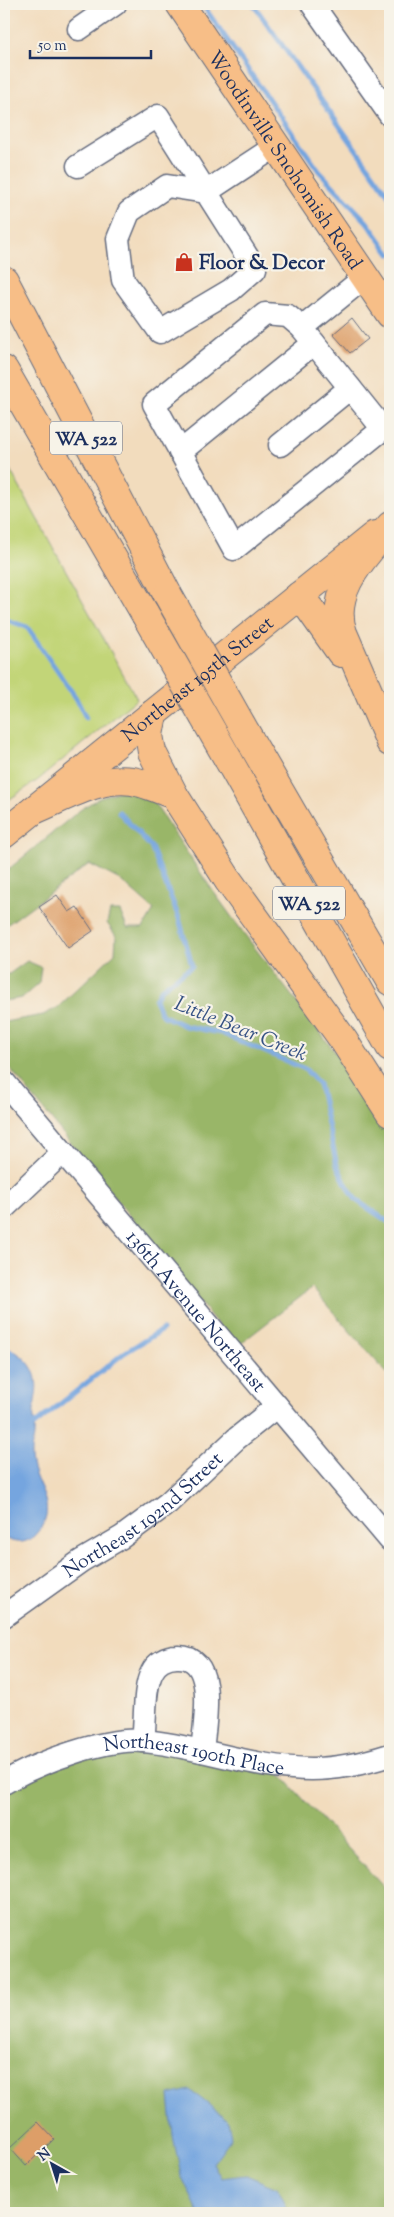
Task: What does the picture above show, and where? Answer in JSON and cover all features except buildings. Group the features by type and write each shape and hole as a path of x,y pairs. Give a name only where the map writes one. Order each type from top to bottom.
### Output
{"main road":[{"name":"Woodinville Snohomish Road","path":"180,4 390,314"},
{"name":"WA 522","path":"4,280 168,595 390,981"},
{"name":"WA 522","path":"4,370 228,759 390,1047"},
{"name":"Northeast 195th Street","path":"4,834 390,525"},
{"path":"390,525 352,574 339,602 340,625 390,742"},
{"path":"299,596 343,656 377,714"},
{"path":"153,714 149,735 152,752 174,795 228,880 344,1041 390,1113"},
{"path":"34,810 86,788 118,780 140,782 174,795"}],"street":[{"path":"78,29 115,4"},
{"path":"312,4 390,116"},
{"path":"78,166 158,116 206,192 255,269 231,290 160,332 123,280 118,239 129,212 167,186 206,192 276,146"},
{"path":"180,452 308,336 365,277"},
{"path":"265,314 288,316 308,336 383,429 234,550 154,404 265,314"},
{"path":"280,445 350,388"},
{"name":"136th Avenue Northeast","path":"4,1082 390,1540"},
{"path":"4,1208 63,1152"},
{"name":"Northeast 192nd Street","path":"4,1616 81,1561 122,1537 168,1503 236,1439 277,1406"},
{"path":"143,1740 148,1683 152,1671 159,1663 168,1658 178,1656 197,1664 203,1675 206,1688 202,1751"},
{"name":"Northeast 190th Place","path":"4,1783 16,1775 84,1750 115,1742 143,1740 273,1766 312,1769 353,1765 390,1755"}],"green space":[{"path":"4,459 137,699 38,780 4,803"},
{"path":"120,791 138,792 154,803 221,902 332,1048 390,1130 390,1377 312,1288 236,1347 4,1061 4,1022 43,1015 57,1008 115,953 116,936 107,923 110,911 120,911 127,928 143,928 154,910 120,880 89,864 4,927 4,873 80,810 100,797"},
{"path":"27,961 41,967 39,983 22,998 4,1001 4,974 9,974"},
{"path":"115,1742 273,1766 390,1894 390,2213 4,2213 4,1783"}],"water":[{"path":"4,1344 30,1365 37,1384 34,1438 31,1451 35,1474 46,1504 46,1514 43,1524 35,1535 24,1542 4,1538"},
{"path":"190,2090 228,2120 231,2138 213,2163 221,2178 246,2175 277,2188 290,2213 199,2213 181,2175 173,2136 169,2095"}],"waterway":[{"path":"202,4 319,171 367,222 390,254"},
{"path":"253,4 390,197"},
{"name":"Little Bear Creek","path":"4,619 27,627 76,698 86,718"},
{"name":"Little Bear Creek","path":"119,812 151,847 179,918 192,966 161,989 155,1000 162,1015 185,1026 221,1033 305,1069 319,1084 337,1165 345,1182 356,1200 390,1223"},
{"path":"34,1425 124,1353 162,1330"}],"place":[{"name":"Floor & Decor","path":"184,262"}]}
